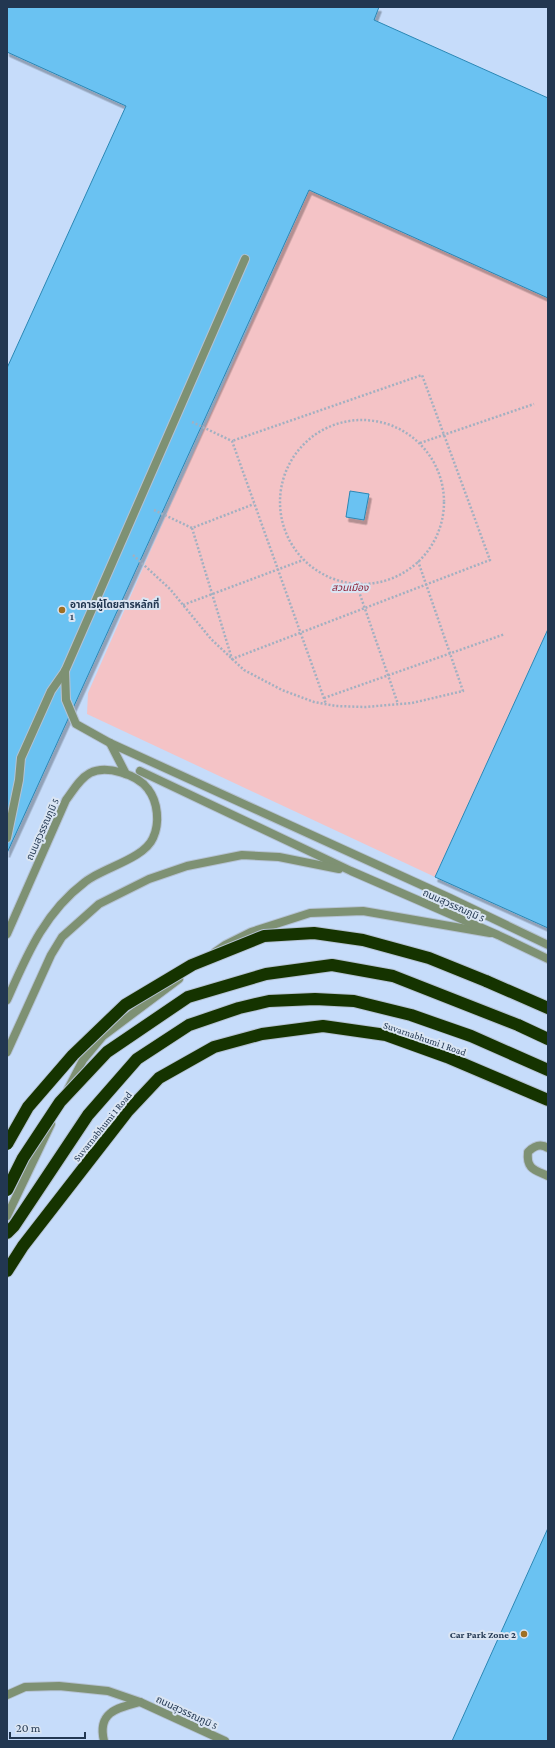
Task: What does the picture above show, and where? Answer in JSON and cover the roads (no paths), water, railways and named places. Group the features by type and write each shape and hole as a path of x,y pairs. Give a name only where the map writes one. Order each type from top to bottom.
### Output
{"highway":[{"path":"7,1144 33,1101 73,1055 125,1005 192,965 264,936 314,933 363,940 429,958 486,980 548,1008"},
{"path":"7,1190 23,1158 60,1102 107,1052 188,997 259,976 332,965 393,976 518,1025 548,1039"},
{"name":"Suvarnabhumi 1 Road","path":"7,1233 14,1226 88,1115 138,1059 189,1025 239,1008 269,1001 315,999 354,1001 411,1015 471,1036 548,1070"},
{"name":"Suvarnabhumi 1 Road","path":"7,1271 23,1246 127,1112 159,1078 214,1047 262,1034 323,1026 386,1035 447,1057 548,1100"}],"street":[{"path":"7,838 19,780 21,758 50,691 65,671 245,259"},
{"name":"ถนนสุวรรณภูมิ 5","path":"65,671 66,700 76,724 110,743 548,944"},
{"path":"110,743 126,774"},
{"name":"ถนนสุวรรณภูมิ 5","path":"126,774 160,765"},
{"name":"ถนนสุวรรณภูมิ 5","path":"7,934 66,800 79,781 89,774 99,770 115,771 134,778 147,788 156,805 157,824 153,839 139,853 85,881 61,904 41,929 7,1000"},
{"path":"140,771 351,871"},
{"path":"7,1052 51,955 62,937 98,904 149,879 187,866 242,855 279,857 351,871"},
{"name":"ถนนสุวรรณภูมิ 5","path":"351,871 498,935 548,959"},
{"path":"7,1216 68,1089 88,1054 103,1036 224,945 251,932 310,913 363,911 498,935"},
{"path":"548,1148 543,1145 534,1146 528,1152 527,1161 532,1169 548,1176"},
{"name":"ถนนสุวรรณภูมิ 5","path":"7,1695 25,1687 59,1686 108,1691 140,1702 225,1741"},
{"name":"ถนนสุวรรณภูมิ 5","path":"104,1741 102,1732 105,1718 116,1708 140,1702"}],"place":[{"name":"อาคารผู้โดยสารหลักที่ 1","path":"62,610"},
{"name":"Car Park Zone 2","path":"524,1634"}],"park label":[{"name":"สวนเมือง","path":"350,587"}]}
